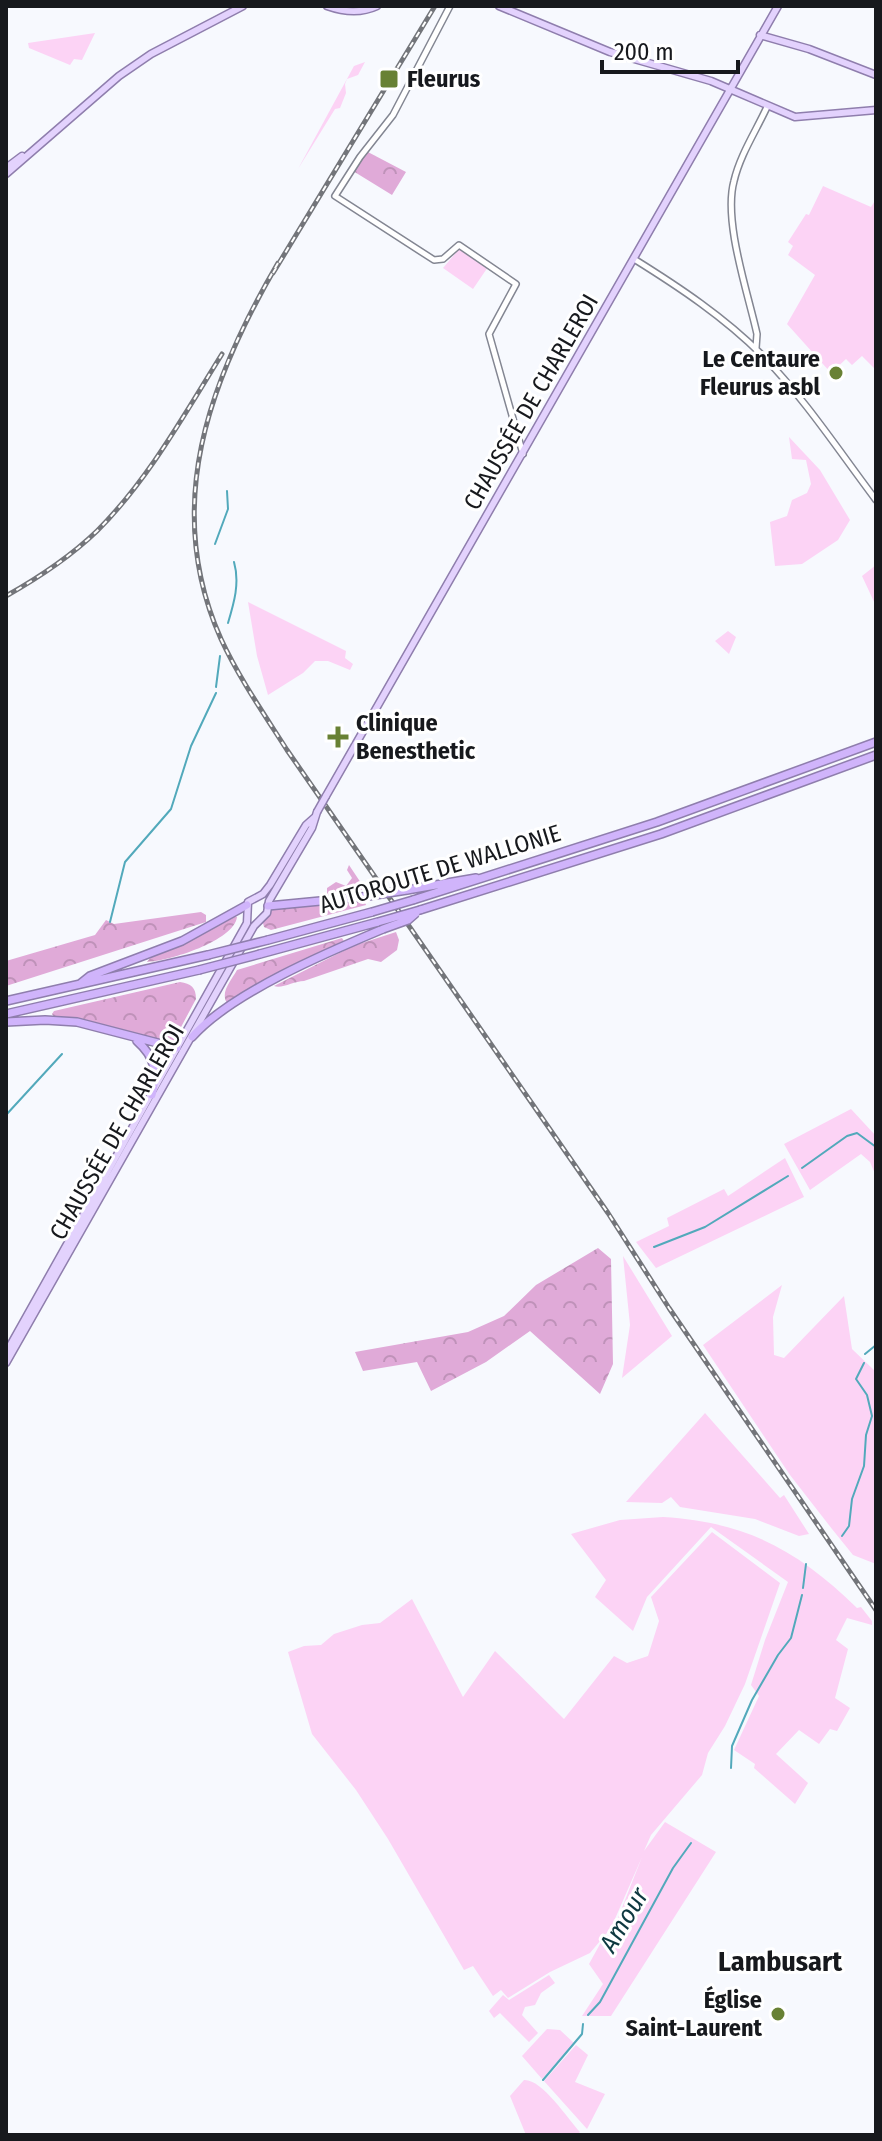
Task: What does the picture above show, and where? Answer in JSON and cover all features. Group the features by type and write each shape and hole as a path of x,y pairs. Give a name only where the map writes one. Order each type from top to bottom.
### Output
{"highway":[{"name":"AUTOROUTE DE WALLONIE","path":"6,1001 208,955 413,900 657,822 876,742"},
{"name":"AUTOROUTE DE WALLONIE","path":"6,1014 408,920 420,910 661,834 876,755"},
{"path":"268,906 362,897 467,878 486,878"},
{"path":"280,895 283,901 291,905"},
{"path":"77,986 90,976 192,937 247,905"},
{"path":"191,1040 224,1010 380,926"},
{"path":"210,1006 224,1010"},
{"path":"6,1022 77,1022 177,1048"},
{"path":"132,1037 146,1049 155,1065 152,1095"}],"main road":[{"path":"6,174 129,68 243,6"},
{"path":"327,6 343,11 367,11 377,6"},
{"path":"499,6 610,52 731,89 795,117 876,110"},
{"name":"CHAUSSÉE DE CHARLEROI","path":"299,843 778,6"},
{"path":"760,35 809,49 876,75"},
{"path":"6,168 29,152"},
{"path":"292,861 271,897 267,913 259,919 249,915 247,905 251,899 270,885 299,843"},
{"path":"280,895 279,889 299,843"},
{"path":"257,897 268,906"},
{"name":"CHAUSSÉE DE CHARLEROI","path":"6,1353 152,1095 249,915"},
{"name":"CHAUSSÉE DE CHARLEROI","path":"6,1363 259,919"},
{"path":"207,994 210,1006"},
{"path":"177,1048 191,1040"}],"street":[{"path":"450,6 393,115 335,196 434,260 443,259 459,245 516,284 489,334 523,455"},
{"path":"756,349 757,334 731,212 738,167 767,107"},
{"path":"634,259 687,292 756,349 828,432 876,500"}],"shaded area":[{"path":"95,33 82,60 74,59 70,65 29,48 28,43"},
{"path":"365,62 358,75 347,79 340,108 335,109 298,169 354,66"},
{"path":"823,186 871,207 876,199 876,370 862,356 852,365 846,359 831,373 787,324 815,275 788,255 793,246 788,242 806,214 809,215"},
{"path":"460,248 488,267 473,289 443,268"},
{"path":"789,437 820,470 850,520 838,540 802,564 775,566 770,522 787,516 792,500 807,493 811,484 806,460 792,459"},
{"path":"876,565 876,606 862,576"},
{"path":"248,602 346,651 345,658 353,664 350,670 328,661 315,661 303,673 268,695 257,656"},
{"path":"728,631 736,637 729,654 715,641"},
{"path":"851,1109 876,1136 876,1176 870,1162 861,1154 810,1190 784,1144"},
{"path":"785,1158 804,1197 656,1268 636,1242 669,1226 667,1218 724,1189 728,1196"},
{"path":"623,1256 672,1336 622,1378 630,1325"},
{"path":"782,1285 773,1317 774,1355 784,1358 844,1296 852,1349 876,1372 876,1564 853,1555 832,1529 790,1475 703,1345"},
{"path":"705,1413 780,1498 784,1495 809,1534 799,1536 755,1519 680,1507 671,1497 662,1503 626,1502"},
{"path":"663,1517 720,1525 769,1543 813,1570 857,1608 861,1607 872,1621 872,1625 847,1618 836,1640 848,1649 835,1698 850,1708 837,1731 830,1729 819,1744 799,1730 776,1754 808,1783 795,1804 754,1768 755,1764 734,1750 759,1696 751,1685 788,1582 711,1527 647,1597 633,1631 595,1597 606,1580 571,1534 620,1520"},
{"path":"712,1532 780,1583 745,1684 708,1753 702,1775 651,1835 644,1851 665,1822 716,1852 611,2016 582,2016 603,1984 589,1964 614,1928 642,1857 611,1928 590,1953 550,1972 508,1998 501,1990 493,1996 473,1966 464,1970 388,1839 356,1790 312,1734 288,1652 304,1646 321,1645 334,1634 362,1625 380,1623 412,1599 463,1697 495,1651 564,1719 614,1656 627,1663 648,1656 659,1621 651,1597"},
{"path":"549,1975 555,1983 541,1993 535,2005 525,2007 522,2015 538,2033 529,2042 500,2013 494,2018 489,2011 503,1995 509,2000"},
{"path":"547,2029 560,2030 574,2043 542,2079 522,2056"},
{"path":"576,2045 588,2055 575,2082 605,2094 587,2129 544,2081"},
{"path":"524,2080 531,2081 546,2092 580,2132 577,2135 526,2135 510,2096"}],"green space":[{"path":"366,151 406,172 392,195 353,171"},
{"path":"349,865 365,889 327,896 327,888 336,882 346,886 352,878 347,870"},
{"path":"364,899 366,905 271,930 264,927 263,923 272,910"},
{"path":"201,912 206,915 206,922 6,986 6,961 95,935 106,920 114,924"},
{"path":"233,916 237,917 233,926 213,942 184,954 147,962 151,957"},
{"path":"396,932 399,940 397,950 381,962 368,959 304,981 274,986 353,946"},
{"path":"342,938 345,943 227,1003 226,991 237,970"},
{"path":"180,982 192,987 196,999 172,1044 102,1025 54,1017 52,1014 54,1011"},
{"path":"598,1248 611,1259 613,1364 600,1394 530,1331 486,1362 431,1391 417,1362 363,1371 355,1352 468,1332 504,1316 536,1285"}],"waterway":[{"path":"215,544 228,509 227,491"},
{"path":"228,623 236,585 234,562"},
{"path":"216,687 220,656"},
{"path":"110,922 125,862 171,809 191,746 216,693"},
{"path":"6,1115 62,1054"},
{"path":"802,1168 847,1136 857,1133 876,1147"},
{"path":"654,1247 705,1227 788,1176"},
{"name":"Amour","path":"865,1354 876,1345"},
{"name":"Amour","path":"842,1536 849,1526 852,1499 864,1466 866,1435 872,1416 867,1395 856,1379 864,1363"},
{"name":"Amour","path":"803,1588 806,1564"},
{"name":"Amour","path":"731,1768 732,1746 752,1700 791,1638 802,1595"},
{"name":"Amour","path":"588,2015 600,2002 673,1868 691,1843"},
{"name":"Amour","path":"543,2080 582,2034 583,2024"}],"railway":[{"path":"273,273 435,6"},
{"path":"278,263 232,353 214,399 202,446 195,493 195,541 204,590 221,639 287,750 608,1213 669,1308 876,1610"},
{"path":"6,596 65,558 115,511 164,446 222,354"}],"place":[{"name":"Fleurus","path":"389,79"},
{"name":"Le Centaure Fleurus asbl","path":"836,373"},
{"name":"Clinique Benesthetic","path":"338,737"},
{"name":"Église Saint-Laurent","path":"778,2014"}],"district":[{"name":"Lambusart","path":"780,1961"}]}
